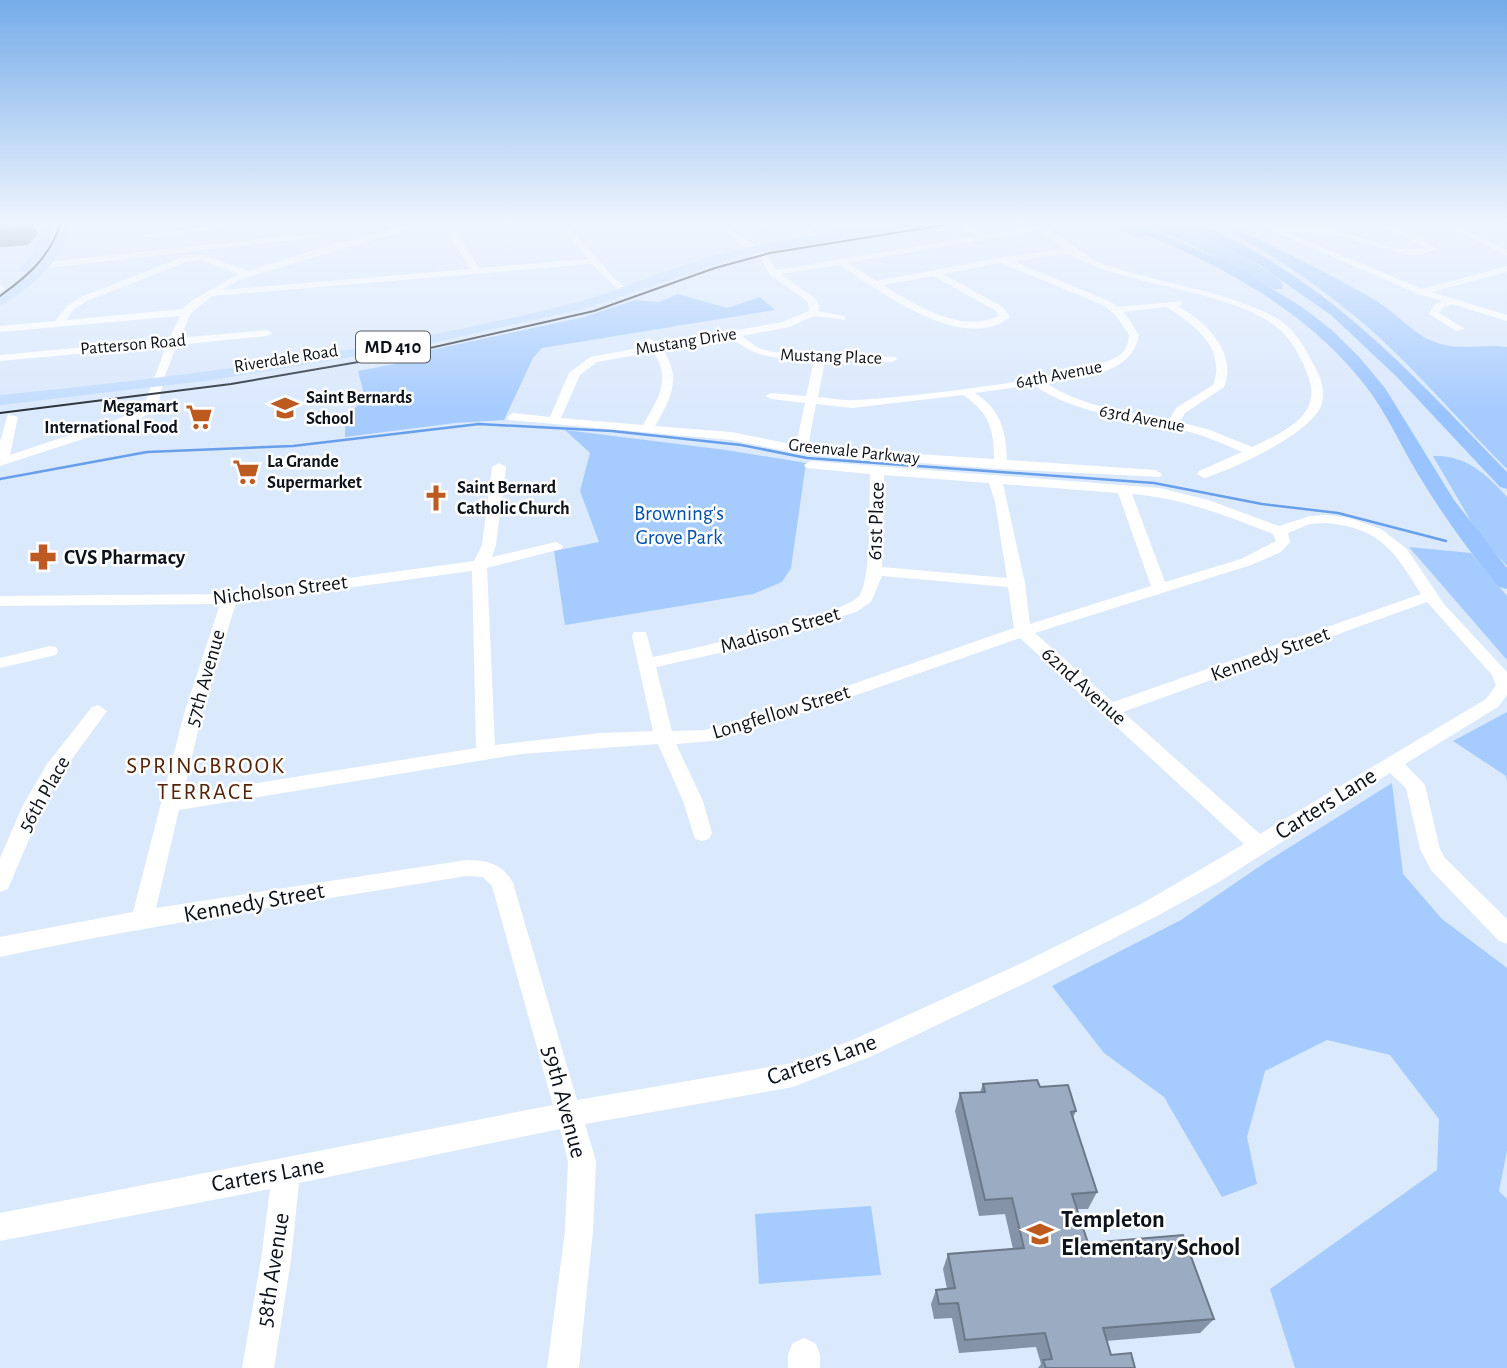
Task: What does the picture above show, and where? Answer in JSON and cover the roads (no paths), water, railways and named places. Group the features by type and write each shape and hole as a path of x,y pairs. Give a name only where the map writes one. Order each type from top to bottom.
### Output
{"highway":[{"path":"1253,286 1300,312"},
{"path":"1258,286 1300,312 1347,354 1371,382 1455,518 1507,582"},
{"path":"1301,286 1314,295"},
{"path":"1302,286 1366,337 1507,483"}],"main road":[{"name":"Riverdale Road","path":"158,381 355,355 565,310 643,286"},
{"name":"MD 410","path":"0,393 158,381"},
{"name":"MD 410","path":"0,400 158,381"}],"street":[{"path":"59,323 71,307 83,299 116,286"},
{"path":"1,461 141,414 153,401 158,381 186,312 194,303 225,286"},
{"path":"210,294 304,286"},
{"path":"618,286 625,292"},
{"path":"791,286 811,300 815,306 813,313 841,318"},
{"path":"882,286 925,313 956,322 982,324 1003,319 1005,313 960,286"},
{"path":"1061,286 1116,310 1169,305 1205,296"},
{"path":"1168,286 1253,311 1282,326 1294,339 1317,383 1318,399 1307,421 1204,474"},
{"path":"1406,286 1450,302 1507,318"},
{"path":"1421,292 1448,286"},
{"path":"1450,302 1436,308 1434,314 1460,329"},
{"path":"1169,305 1193,318 1211,335 1223,369 1218,387 1180,411 1173,424"},
{"name":"64th Avenue","path":"772,396 812,401 875,403 966,392 1093,371 1124,358 1132,348 1135,338 1116,310"},
{"path":"0,328 186,312"},
{"name":"Mustang Drive","path":"554,420 575,373 583,365 601,356 793,323 813,313"},
{"name":"Patterson Road","path":"0,358 275,332"},
{"name":"Mustang Place","path":"733,334 759,352 892,359"},
{"path":"647,337 666,363 671,384 648,427"},
{"path":"802,450 820,357"},
{"name":"63rd Avenue","path":"1035,381 1062,398 1083,406 1173,424 1206,433 1251,451"},
{"name":"62nd Avenue","path":"966,392 995,416 999,428 998,472 1023,631 1259,845"},
{"name":"Greenvale Parkway","path":"513,417 731,436 802,450 1184,497 1280,531"},
{"path":"1,461 12,418"},
{"name":"Greenvale Parkway","path":"811,465 877,471 1155,474"},
{"path":"486,753 479,565 487,554 489,545 499,467"},
{"name":"61st Place","path":"874,571 877,471"},
{"path":"1123,488 1160,588"},
{"path":"1280,531 1296,523 1318,518 1351,524 1375,533 1395,546 1417,570 1430,596"},
{"name":"Longfellow Street","path":"173,804 565,742 705,736 1023,631 1262,556 1283,542 1280,531"},
{"name":"Nicholson Street","path":"0,601 229,599 479,565 556,546"},
{"path":"874,571 1017,583"},
{"name":"Madison Street","path":"646,664 718,648 850,609 865,598 874,580 874,571"},
{"name":"Carters Lane","path":"0,1227 570,1114 793,1075 832,1060 1032,969 1137,916 1492,703 1505,685 1499,673 1430,596"},
{"name":"Kennedy Street","path":"1110,710 1430,596"},
{"name":"57th Avenue","path":"142,922 193,714 229,599"},
{"path":"640,636 664,738 693,801 702,833"},
{"path":"0,663 50,651"},
{"name":"56th Place","path":"0,883 9,839 54,769 98,711"},
{"path":"1392,763 1415,785 1430,849 1438,864 1507,934"},
{"name":"Kennedy Street","path":"0,947 85,929 467,868 490,870 502,883"},
{"name":"59th Avenue","path":"502,883 582,1161 582,1190 563,1368"},
{"name":"58th Avenue","path":"258,1368 276,1260 286,1172"}],"waterway":[{"path":"0,479 147,452 293,446 479,424 612,431 741,445 807,458 1154,483 1262,504 1338,513 1446,541"}],"tram line":[{"path":"0,296 14,286"},
{"path":"0,413 231,384 399,355 594,311 665,286"}],"place":[{"name":"Saint Bernards School","path":"285,408"},
{"name":"Megamart International Food","path":"199,417"},
{"name":"La Grande Supermarket","path":"246,472"},
{"name":"Saint Bernard Catholic Church","path":"436,498"},
{"name":"CVS Pharmacy","path":"43,557"},
{"name":"Templeton Elementary School","path":"1040,1234"}],"district":[{"name":"SPRINGBROOK TERRACE","path":"206,779"}],"park label":[{"name":"Browning's Grove Park","path":"679,525"}]}
